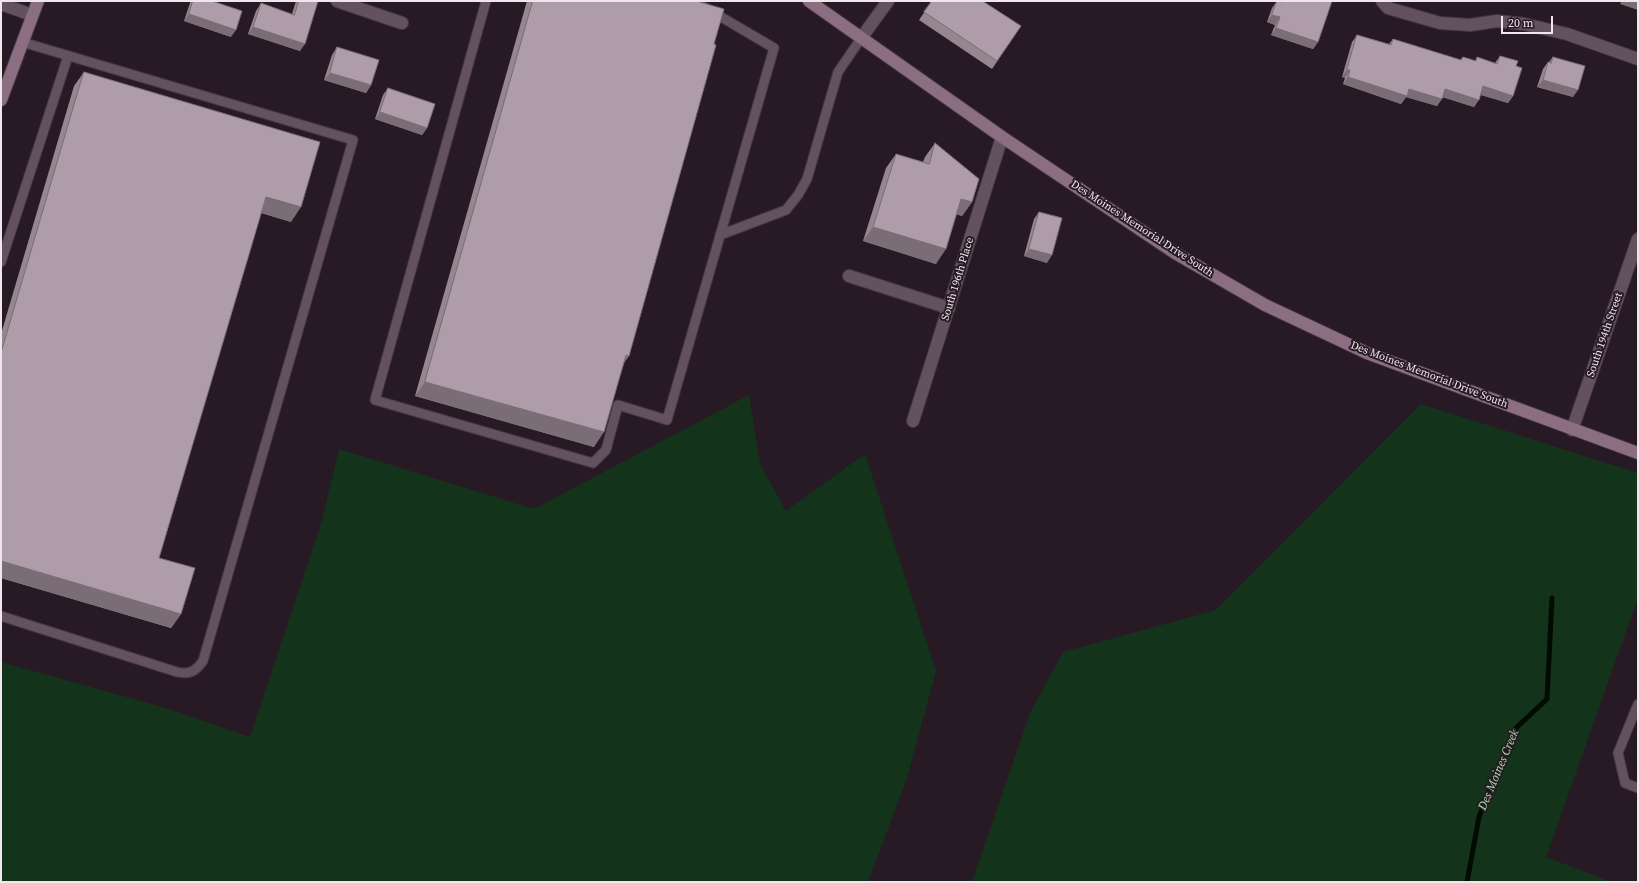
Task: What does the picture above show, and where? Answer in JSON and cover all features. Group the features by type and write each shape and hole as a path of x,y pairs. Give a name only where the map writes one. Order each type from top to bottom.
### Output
{"main road":[{"path":"1,100 38,1"},
{"name":"Des Moines Memorial Drive South","path":"810,1 1002,137 1175,253 1265,305 1367,353 1572,430 1638,453"}],"street":[{"path":"337,1 402,23"},
{"path":"862,37 888,1"},
{"path":"1382,1 1388,8 1440,23 1470,25 1497,21 1531,26 1567,34 1638,59"},
{"path":"1,4 32,15"},
{"name":"South 196th Place","path":"913,421 1002,137"},
{"name":"South 194th Street","path":"1572,430 1638,240"},
{"path":"849,276 949,308"}],"lane":[{"path":"486,1 374,400 593,463 606,450 618,405 667,420 774,48 694,1"},
{"path":"720,235 786,210 798,196 807,179 838,72 862,37"},
{"path":"1,616 177,672 188,673 199,667 203,661 353,140 22,42"},
{"path":"1,262 68,56"},
{"path":"1638,704 1618,753 1625,783 1638,788"}],"green space":[{"path":"749,395 760,464 786,511 865,454 936,671 907,778 868,882 1,882 1,662 166,708 250,737 321,524 339,449 534,509"},
{"path":"1421,404 1638,473 1638,598 1546,857 1612,882 972,882 1030,713 1063,652 1216,610"}],"building":[{"path":"193,1 212,1 242,11 236,30 189,14"},
{"path":"299,1 318,1 305,44 253,27 261,3 294,15"},
{"path":"533,1 696,1 724,9 714,44 716,45 629,356 626,355 604,432 425,382"},
{"path":"932,1 985,1 984,2 1021,26 997,61 924,12"},
{"path":"1277,1 1332,1 1318,42 1276,28 1280,17 1272,15"},
{"path":"1357,35 1391,45 1393,39 1461,60 1463,57 1476,61 1477,57 1497,64 1500,56 1518,61 1516,66 1522,68 1513,96 1483,86 1479,100 1445,89 1442,99 1409,89 1407,96 1348,77 1350,70 1347,70"},
{"path":"337,47 379,60 371,85 330,73"},
{"path":"1553,57 1585,66 1578,90 1543,80 1548,62 1551,63"},
{"path":"84,72 320,142 301,207 266,197 159,558 195,568 181,614 1,561 1,353"},
{"path":"388,88 435,104 427,128 380,112"},
{"path":"935,143 979,179 972,202 961,199 946,249 873,227 896,154 929,164"},
{"path":"1039,212 1062,218 1052,255 1029,249"}],"waterway":[{"name":"Des Moines Creek","path":"1467,882 1479,817 1515,729 1547,699 1552,598"}]}
